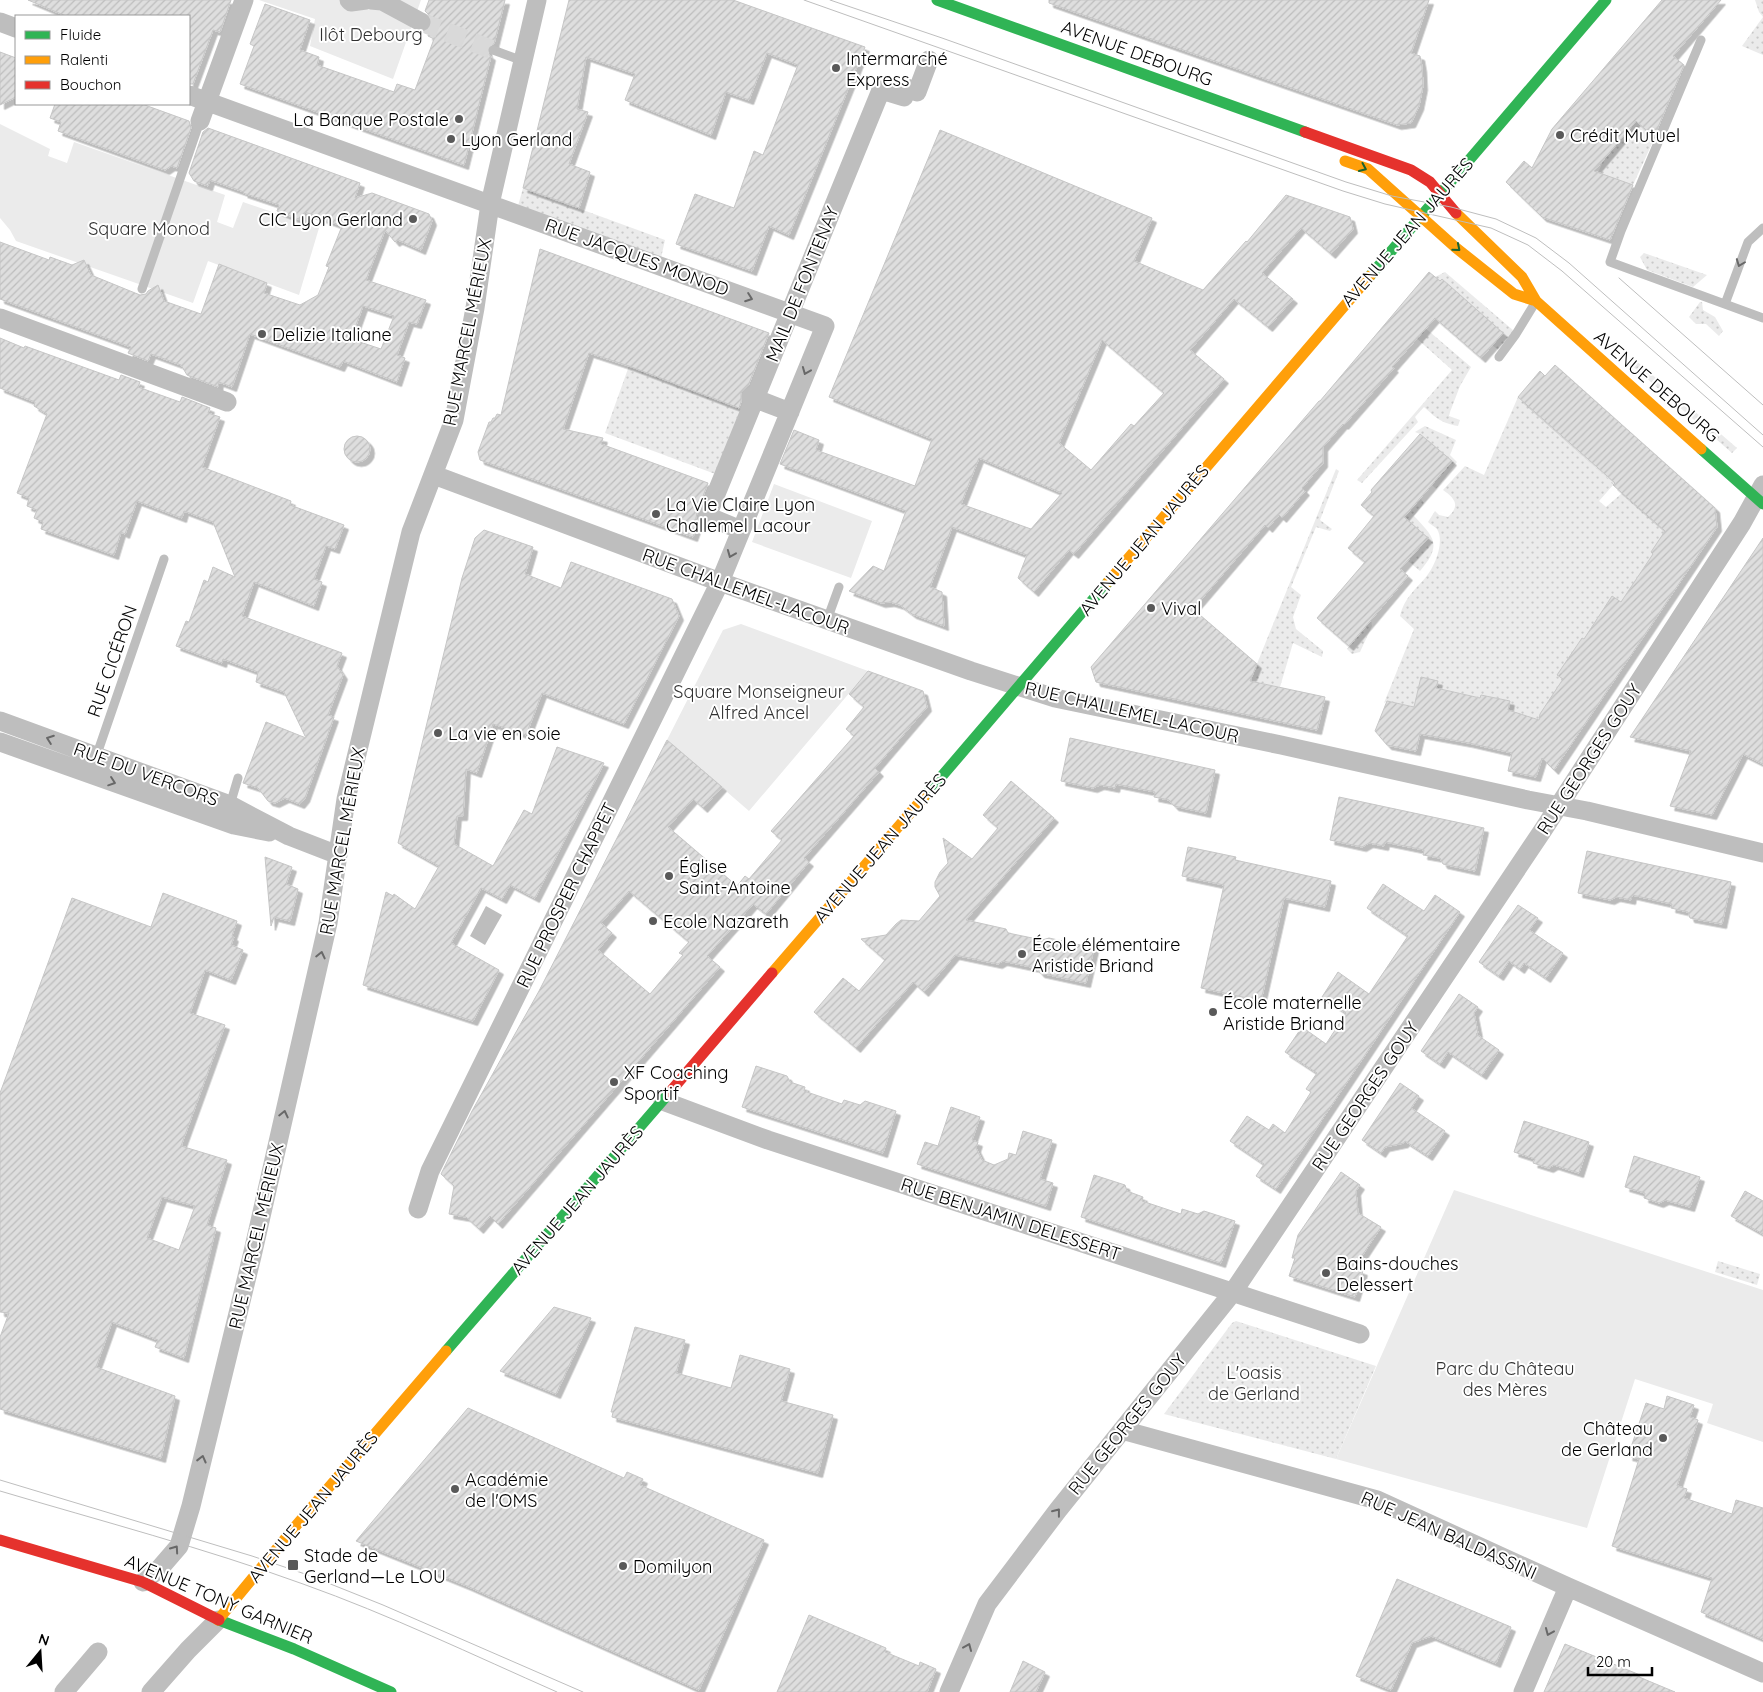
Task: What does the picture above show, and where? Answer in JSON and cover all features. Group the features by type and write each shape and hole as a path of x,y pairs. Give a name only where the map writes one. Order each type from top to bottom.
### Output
{"main road":[{"name":"AVENUE DEBOURG","path":"937,0 962,4 1326,140 1405,167 1430,182 1463,221 1522,277 1536,301 1583,344 1761,495"},
{"name":"AVENUE JEAN JAURÈS","path":"218,1620 294,1528 663,1101 1606,0"},
{"name":"AVENUE DEBOURG","path":"1326,140 1344,161 1368,169 1381,179 1455,247 1514,294 1536,301"},
{"name":"AVENUE TONY GARNIER","path":"0,1540 143,1582 218,1620 294,1649 392,1692"}],"street":[{"path":"200,121 244,0"},
{"path":"349,0 351,2 366,0"},
{"path":"371,0 382,1 421,22"},
{"name":"RUE MARCEL MÉRIEUX","path":"143,1582 160,1568 178,1546 191,1506 254,1246 328,923 346,799 411,532 454,420 475,308 490,204 537,0"},
{"path":"0,22 15,28"},
{"name":"MAIL DE FONTENAY","path":"741,530 707,516 753,398 881,90 904,97 907,88 917,92 929,60"},
{"name":"RUE JACQUES MONOD","path":"190,95 825,326 720,582"},
{"path":"0,318 118,354 227,402"},
{"path":"753,398 790,412"},
{"name":"RUE CHALLEMEL-LACOUR","path":"434,475 720,582 971,671 1055,698 1587,811 1763,853"},
{"name":"RUE GEORGES GOUY","path":"949,1692 987,1604 1058,1510 1233,1292 1543,830 1761,495"},
{"name":"RUE PROSPER CHAPPET","path":"418,1210 430,1171 720,582"},
{"name":"RUE DU VERCORS","path":"0,721 230,805 288,836 338,855"},
{"name":"RUE DU VERCORS","path":"0,742 234,825 288,836"},
{"name":"RUE BENJAMIN DELESSERT","path":"663,1101 768,1140 1360,1334"},
{"name":"RUE JEAN BALDASSINI","path":"1122,1430 1377,1500 1568,1588 1763,1673"},
{"path":"1524,1692 1568,1588"},
{"name":"AVENUE JEAN JAURÈS","path":"151,1692 188,1650 218,1620"},
{"path":"64,1692 98,1652"}],"lane":[{"path":"1701,40 1621,231 1610,262 1763,318"},
{"path":"493,50 523,61"},
{"path":"142,289 200,121"},
{"path":"1725,304 1748,242 1763,228"},
{"path":"1499,357 1516,334 1536,301"},
{"name":"RUE CICÉRON","path":"91,774 164,559"},
{"path":"827,620 839,588"},
{"path":"230,805 238,778"}],"green space":[{"name":"Ilôt Debourg","path":"259,0 421,0 393,79 310,46 315,19"},
{"path":"1755,0 1763,0 1763,17 1759,12"},
{"path":"1763,17 1763,55 1742,46"},
{"path":"1636,121 1655,137 1633,185 1598,173 1603,161"},
{"name":"Square Monod","path":"0,124 50,149 48,156 67,163 74,142 225,195 217,222 233,228 243,202 319,228 299,295 208,261 193,303 16,241 0,218"},
{"path":"523,188 665,240 661,258 518,206"},
{"path":"1644,253 1707,275 1693,287 1647,270 1640,257"},
{"path":"1445,272 1514,331 1498,350 1492,345 1503,333 1442,279 1440,281 1435,277"},
{"path":"1700,302 1702,302 1703,310 1715,317 1723,331 1719,336 1706,324 1696,324 1689,317"},
{"path":"1424,327 1471,367 1460,386 1449,416 1460,420 1458,426 1439,419 1424,407 1415,417 1418,422 1362,483 1357,480 1452,370 1415,337"},
{"path":"1634,359 1737,448 1732,453 1629,363"},
{"path":"629,366 746,411 718,475 605,433"},
{"path":"1518,397 1614,484 1599,501 1606,507 1622,493 1665,531 1665,535 1651,552 1653,554 1621,602 1588,641 1582,638 1563,667 1563,679 1540,716 1536,730 1512,720 1513,712 1508,710 1510,701 1481,695 1480,698 1472,696 1471,699 1462,694 1436,688 1437,681 1414,707 1388,701 1384,703 1414,629 1400,616 1404,604 1426,577 1438,554 1439,534 1437,529 1428,522 1435,511 1439,515 1448,517 1452,513 1455,503 1451,496 1443,490 1465,466 1484,475"},
{"path":"1425,426 1456,440 1450,455 1457,462 1436,489 1432,485 1452,461 1420,434 1415,432"},
{"path":"1336,469 1339,471 1320,520 1332,529 1330,531 1316,527 1291,587 1301,595 1293,617 1296,629 1323,651 1322,657 1293,643 1280,687 1250,681"},
{"path":"774,484 872,521 851,578 752,542"},
{"path":"1421,499 1424,503 1414,516 1431,536 1433,548 1431,555 1420,571 1408,561 1428,538 1404,518"},
{"path":"1371,621 1372,626 1360,652 1352,654 1347,649"},
{"name":"Square Monseigneur Alfred Ancel","path":"741,624 868,671 749,811 667,740 723,630"},
{"name":"Parc du Château des Mères","path":"1454,1190 1763,1290 1763,1442 1707,1423 1713,1404 1635,1379 1587,1528 1336,1459"},
{"path":"1718,1261 1760,1274 1757,1285 1715,1272"},
{"name":"L'oasis de Gerland","path":"1236,1321 1376,1366 1336,1459 1164,1414 1232,1323"}],"shaded area":[{"path":"486,906 502,915 485,945 470,936"}],"building":[{"path":"28,0 231,0 220,32 213,30 193,84 190,84 190,15 64,15"},
{"path":"429,0 505,0 494,44 489,45 487,48 488,54 491,56 464,165 240,84 254,46 250,44 265,4 310,20 300,50 319,57 317,65 394,92 397,84 415,90 434,39 428,36 432,21 425,11"},
{"path":"569,0 733,0 865,47 789,235 769,226 752,271 676,244 695,194 734,208 754,151 763,155 798,65 767,53 749,100 726,92 711,135 625,100 635,74 586,57 577,109 588,112 569,164 590,172 579,208 523,188"},
{"path":"1049,0 1429,0 1411,53 1420,56 1422,67 1423,86 1419,106 1411,123 1397,125 1049,3"},
{"path":"1662,0 1721,0 1673,56 1684,65 1654,137 1636,121 1594,171 1633,185 1610,240 1542,217 1506,182 1524,161 1532,168 1552,129"},
{"path":"0,52 15,58 15,98 0,105"},
{"path":"55,105 145,105 189,121 191,128 177,168 171,166 165,170 58,131 61,122 50,118"},
{"path":"208,128 360,183 355,198 372,193 429,214 432,221 421,250 398,240 395,242 385,230 366,280 426,300 417,324 409,322 397,355 405,358 397,382 343,361 340,367 250,334 232,387 219,382 218,387 187,375 181,365 151,354 148,361 128,353 131,347 0,299 0,242 49,260 50,257 72,265 84,260 91,275 140,295 146,294 158,285 164,301 201,314 219,264 267,283 264,293 300,305 318,295 329,267 326,266 342,226 305,212 301,220 277,211 279,205 244,192 210,180 208,186 194,181 189,173 203,132","holes":["363,306 394,316 381,349 351,339"]},
{"path":"940,130 1152,218 1134,261 1203,290 1247,242 1286,195 1350,217 1353,229 1331,254 1301,228 1262,273 1293,299 1268,327 1234,299 1190,350 1224,379 1074,554 1069,550 1034,592 1018,578 1027,555 952,527 930,587 942,592 944,626 912,614 900,605 890,602 881,603 849,591 873,566 884,571 906,511 780,464 794,430 819,440 816,450 915,486 932,439 829,397","holes":["1102,340 1164,393 1134,426 1131,424 1091,470 1059,443","979,458 1062,493 1031,529 961,504"]},
{"path":"540,249 769,333 748,386 741,393 739,408 629,366 589,353 563,429 603,438 601,444 708,483 697,512 696,518 698,523 693,537 480,460 478,452 489,422 497,414 501,415"},
{"path":"1429,272 1440,281 1442,279 1503,333 1481,358 1435,318 1392,367 1394,368 1323,447 1323,463 1302,488 1305,491 1282,518 1279,515 1268,528 1265,525 1193,609 1257,664 1250,681 1325,697 1317,730 1096,682 1091,667"},
{"path":"0,338 119,380 121,375 140,382 138,387 180,402 182,397 210,408 208,413 220,417 202,467 291,501 290,505 344,525 335,549 326,546 314,579 322,582 314,606 254,582 242,616 342,653 337,666 343,675 328,715 334,717 305,798 300,804 285,798 275,803 268,801 258,788 243,783 266,722 306,738 284,692 256,682 258,672 223,659 222,663 176,646 186,621 189,622 204,580 208,582 213,567 235,577 213,522 184,511 182,518 137,501 125,534 121,532 114,555 41,529 43,522 34,518 37,510 27,506 29,498 17,493 47,414 34,406 35,402 0,388"},
{"path":"1555,365 1715,508 1717,527 1554,770 1542,758 1536,777 1508,771 1512,753 1420,734 1416,751 1387,745 1375,731 1387,701 1414,707 1421,677 1438,681 1436,688 1480,698 1481,695 1510,701 1508,710 1539,720 1540,714 1563,679 1557,675 1582,638 1584,639 1612,596 1621,602 1653,554 1651,552 1665,531 1613,485 1615,483 1518,397 1540,371 1545,376"},
{"path":"1420,434 1452,461 1404,517 1428,538 1400,569 1408,576 1349,646 1317,618 1365,562 1348,548 1374,516 1361,505 1372,492 1371,490"},
{"path":"357,436 366,440 370,449 366,458 357,462 348,458 344,449 348,440"},
{"path":"484,530 533,547 525,574 561,588 571,562 672,599 679,616 624,724 542,693 526,735 493,724 477,773 466,769 463,816 457,816 454,844 493,866 524,810 532,814 557,747 604,763 535,898 510,885 502,899 481,888 451,943 499,970 473,1021 363,985 386,892 393,896 394,894 415,909 439,866 398,843 462,578 475,538"},
{"path":"1763,538 1763,764 1743,754 1712,815 1670,806 1691,751 1630,737"},
{"path":"868,671 923,691 927,707 875,768 879,772 804,858 809,862 766,914 753,904 707,956 720,967 498,1224 490,1216 479,1229 466,1217 449,1214 454,1186 441,1174 472,1111 539,991 667,740 722,787 703,808 693,799 668,827 737,886 745,876 749,879 782,840 771,831 854,736 846,729 864,707 849,694","holes":["629,891 689,942 679,953 683,955 650,994 598,950 612,933 601,923"]},
{"path":"1070,738 1215,770 1206,813 1174,806 1169,800 1154,797 1155,792 1116,784 1115,788 1100,785 1093,788 1061,781"},
{"path":"1011,781 1054,818 966,920 1006,929 1008,933 1042,940 1049,938 1094,948 1086,983 1040,973 1036,968 1003,961 998,964 955,955 924,992 913,982 856,1048 814,1012 843,978 859,991 885,960 861,939 886,935 901,920 919,921 940,896 935,887 935,882 940,872 948,863 943,838 972,859 998,828 983,815"},
{"path":"1339,797 1484,828 1475,871 1443,864 1440,858 1423,855 1424,850 1385,842 1384,846 1369,843 1362,847 1330,840"},
{"path":"1188,847 1236,857 1235,860 1331,881 1325,907 1284,898 1261,1001 1201,988 1224,885 1182,876"},
{"path":"1587,851 1731,882 1722,924 1690,918 1688,912 1671,908 1672,904 1632,895 1631,900 1616,897 1610,900 1578,893"},
{"path":"265,857 292,867 286,884 298,889 290,921 274,917 271,926"},
{"path":"1383,884 1424,911 1435,895 1460,912 1276,1189 1256,1176 1264,1164 1230,1141 1247,1116 1269,1130 1273,1124 1285,1133 1311,1092 1306,1089 1317,1073 1285,1052 1302,1027 1326,1044 1346,1013 1322,997 1338,972 1369,994 1408,936 1367,908"},
{"path":"163,893 237,921 231,945 243,950 231,980 205,970 190,1013 225,1025 181,1146 227,1160 207,1225 216,1228 184,1358 155,1347 158,1340 112,1322 96,1367 175,1396 161,1458 0,1409 0,1337 9,1313 0,1312 0,1093 72,898 151,927","holes":["162,1197 195,1206 179,1250 147,1238"]},
{"path":"1518,905 1538,918 1529,930 1563,953 1546,978 1524,963 1520,969 1509,961 1499,976 1479,962"},
{"path":"1459,994 1478,1007 1474,1013 1478,1033 1476,1034 1499,1050 1482,1075 1448,1052 1440,1064 1421,1051"},
{"path":"756,1066 787,1076 790,1082 805,1087 804,1091 842,1104 844,1100 860,1105 865,1101 896,1111 883,1153 742,1107"},
{"path":"1400,1083 1419,1096 1411,1108 1445,1131 1428,1156 1405,1141 1404,1143 1385,1147 1381,1153 1362,1140"},
{"path":"951,1107 980,1117 972,1140 978,1142 976,1148 982,1160 994,1165 1008,1159 1009,1153 1016,1155 1023,1131 1052,1140 1040,1179 1053,1183 1046,1206 917,1164 925,1142 938,1146"},
{"path":"1524,1121 1589,1142 1579,1173 1554,1165 1549,1168 1533,1163 1535,1159 1514,1152"},
{"path":"1634,1156 1700,1177 1690,1207 1665,1200 1659,1203 1644,1198 1645,1193 1625,1187"},
{"path":"1341,1172 1360,1185 1356,1191 1358,1213 1381,1227 1354,1268 1363,1271 1355,1297 1289,1276 1295,1258 1292,1258 1298,1235"},
{"path":"1094,1175 1125,1185 1127,1191 1143,1197 1142,1201 1181,1214 1182,1209 1198,1214 1204,1211 1235,1221 1221,1263 1081,1217"},
{"path":"1745,1191 1763,1201 1763,1234 1731,1216"},
{"path":"554,1307 591,1318 556,1394 500,1371"},
{"path":"635,1327 685,1340 676,1373 731,1388 740,1355 790,1369 781,1401 833,1415 818,1473 612,1417 613,1412 611,1412"},
{"path":"1667,1396 1694,1405 1690,1417 1698,1420 1677,1486 1687,1489 1684,1498 1732,1514 1736,1500 1763,1508 1763,1639 1701,1612 1712,1578 1612,1546 1639,1459 1628,1456 1646,1403 1664,1409"},
{"name":"Domilyon","path":"468,1408 624,1478 627,1472 643,1479 640,1485 764,1540 699,1690 467,1586 356,1541"},
{"path":"1397,1579 1511,1627 1496,1663 1431,1636 1412,1643 1391,1690 1356,1676"},
{"path":"809,1615 886,1648 885,1652 919,1666 920,1662 936,1669 927,1692 777,1692"},
{"path":"1565,1644 1640,1675 1639,1677 1675,1692 1544,1692"},
{"path":"1023,1661 1045,1672 1036,1692 1010,1692"}],"tunnel":[{"path":"421,22 493,50"}],"tram line":[{"path":"804,0 1343,191 1385,204 1491,228 1528,245 1562,271 1763,447"},
{"path":"830,0 1346,182 1392,196 1451,207 1496,219 1536,238 1569,263 1763,435"},
{"path":"1619,278 1763,405"},
{"path":"0,1480 252,1556 308,1575 383,1605 583,1692"},
{"path":"0,1491 190,1547 303,1584 399,1622 557,1692"}],"traffic: fast":[{"path":"937,0 1305,132"},
{"path":"1370,276 1606,0"},
{"path":"1701,449 1763,504"},
{"path":"924,797 1108,582"},
{"path":"446,1351 670,1092"},
{"path":"219,1620 294,1649 391,1692"}],"traffic: slow":[{"path":"1345,161 1368,169 1455,247 1514,294 1533,300"},
{"path":"1456,213 1522,277 1536,301 1701,449"},
{"path":"1108,582 1370,276"},
{"path":"772,973 924,797"},
{"path":"218,1620 294,1528 446,1351"}],"traffic: jam":[{"path":"1305,132 1411,170 1430,182 1456,213"},
{"path":"670,1092 772,973"},
{"path":"0,1540 143,1582 219,1620"}],"place":[{"name":"Intermarché Express","path":"836,68"},
{"name":"La Banque Postale","path":"459,119"},
{"name":"Crédit Mutuel","path":"1560,135"},
{"name":"Lyon Gerland","path":"451,139"},
{"name":"CIC Lyon Gerland","path":"413,219"},
{"name":"Delizie Italiane","path":"262,334"},
{"name":"La Vie Claire Lyon Challemel Lacour","path":"656,514"},
{"name":"Vival","path":"1151,608"},
{"name":"La vie en soie","path":"438,733"},
{"name":"Église Saint-Antoine","path":"669,876"},
{"name":"Ecole Nazareth","path":"653,921"},
{"name":"École élémentaire Aristide Briand","path":"1022,954"},
{"name":"École maternelle Aristide Briand","path":"1213,1012"},
{"name":"XF Coaching Sportif","path":"614,1082"},
{"name":"Bains-douches Delessert","path":"1326,1273"},
{"name":"Château de Gerland","path":"1663,1438"},
{"name":"Académie de l'OMS","path":"455,1489"},
{"name":"Stade de Gerland—Le LOU","path":"293,1565"},
{"name":"Domilyon","path":"623,1566"}]}
